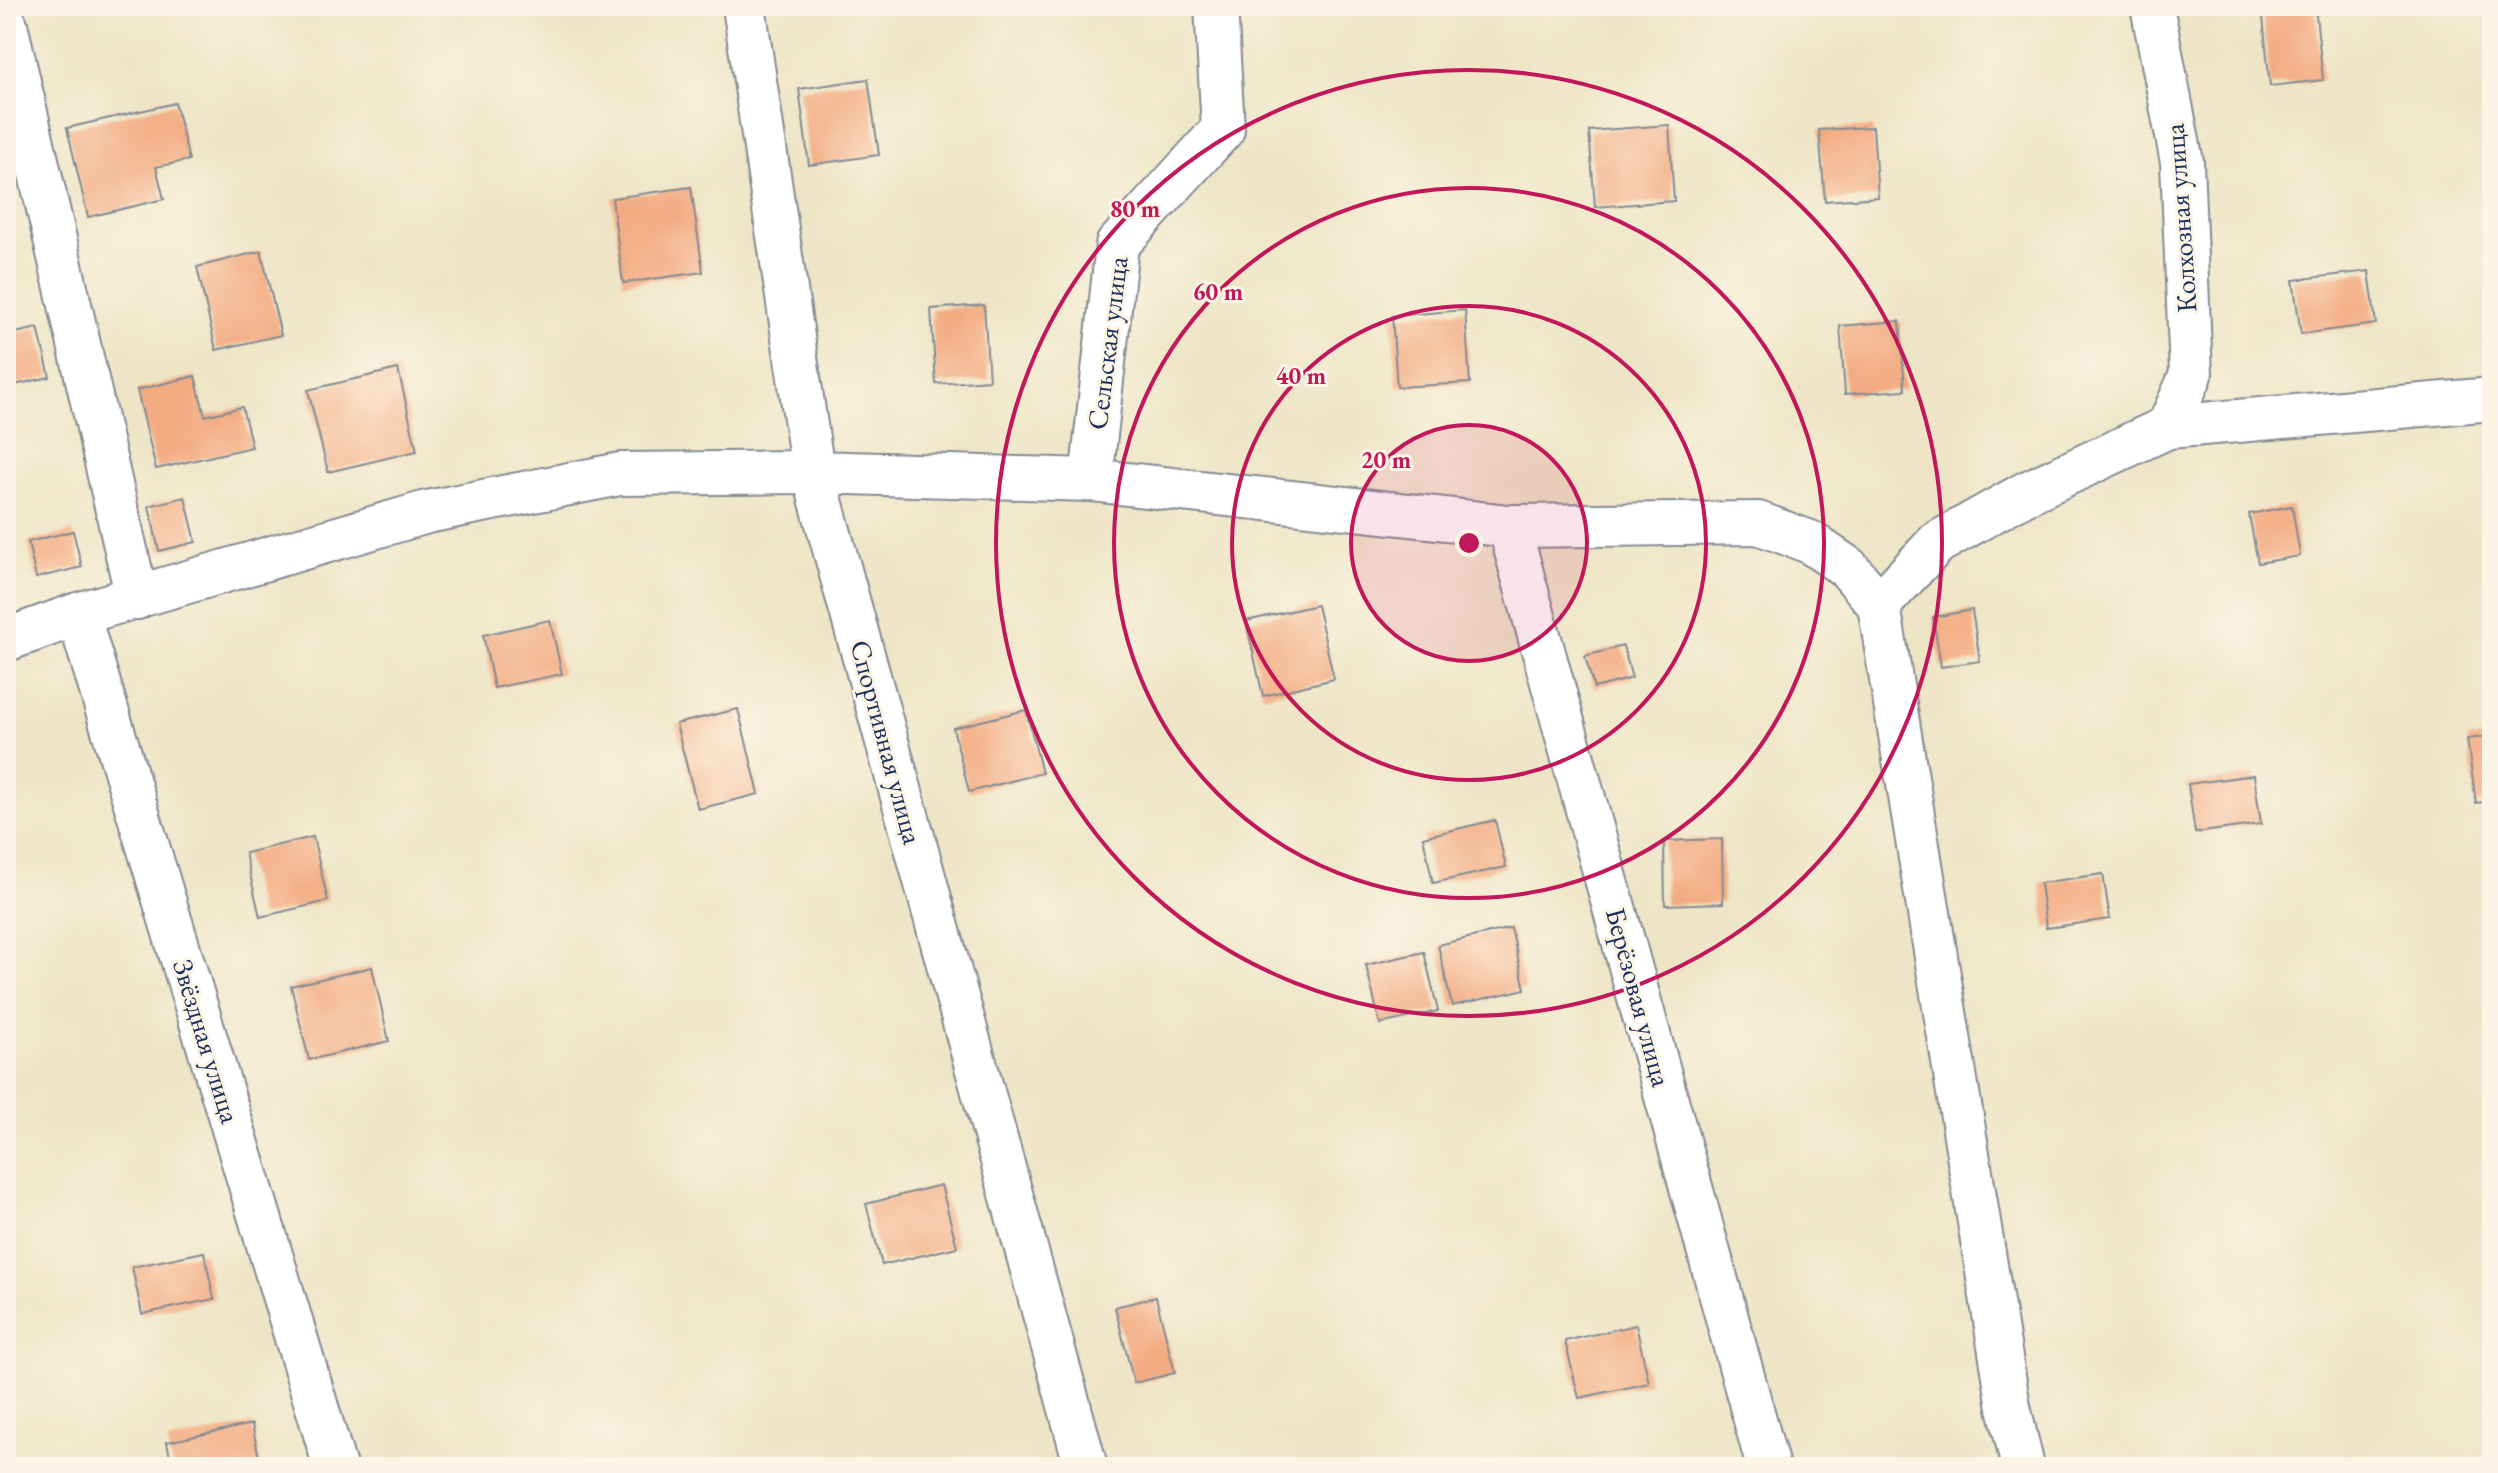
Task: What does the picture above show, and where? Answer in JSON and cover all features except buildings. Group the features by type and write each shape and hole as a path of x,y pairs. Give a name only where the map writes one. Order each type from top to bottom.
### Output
{"street":[{"name":"Спортивная улица","path":"744,6 813,472 1086,1467"},
{"name":"Сельская улица","path":"1091,480 1117,245 1223,129 1216,6"},
{"name":"Колхозная улица","path":"2152,6 2182,162 2191,375 2168,427"},
{"path":"6,25 137,598"},
{"path":"1879,605 1937,543 2024,494 2168,427 2492,399"},
{"path":"6,640 78,614 427,512 620,474 813,472 1091,480 1509,526 1758,523 1810,542 1848,568 1879,605 2009,1407 2023,1467"},
{"name":"Берёзовая улица","path":"1509,526 1768,1467"},
{"name":"Звёздная улица","path":"78,614 335,1467"}]}
